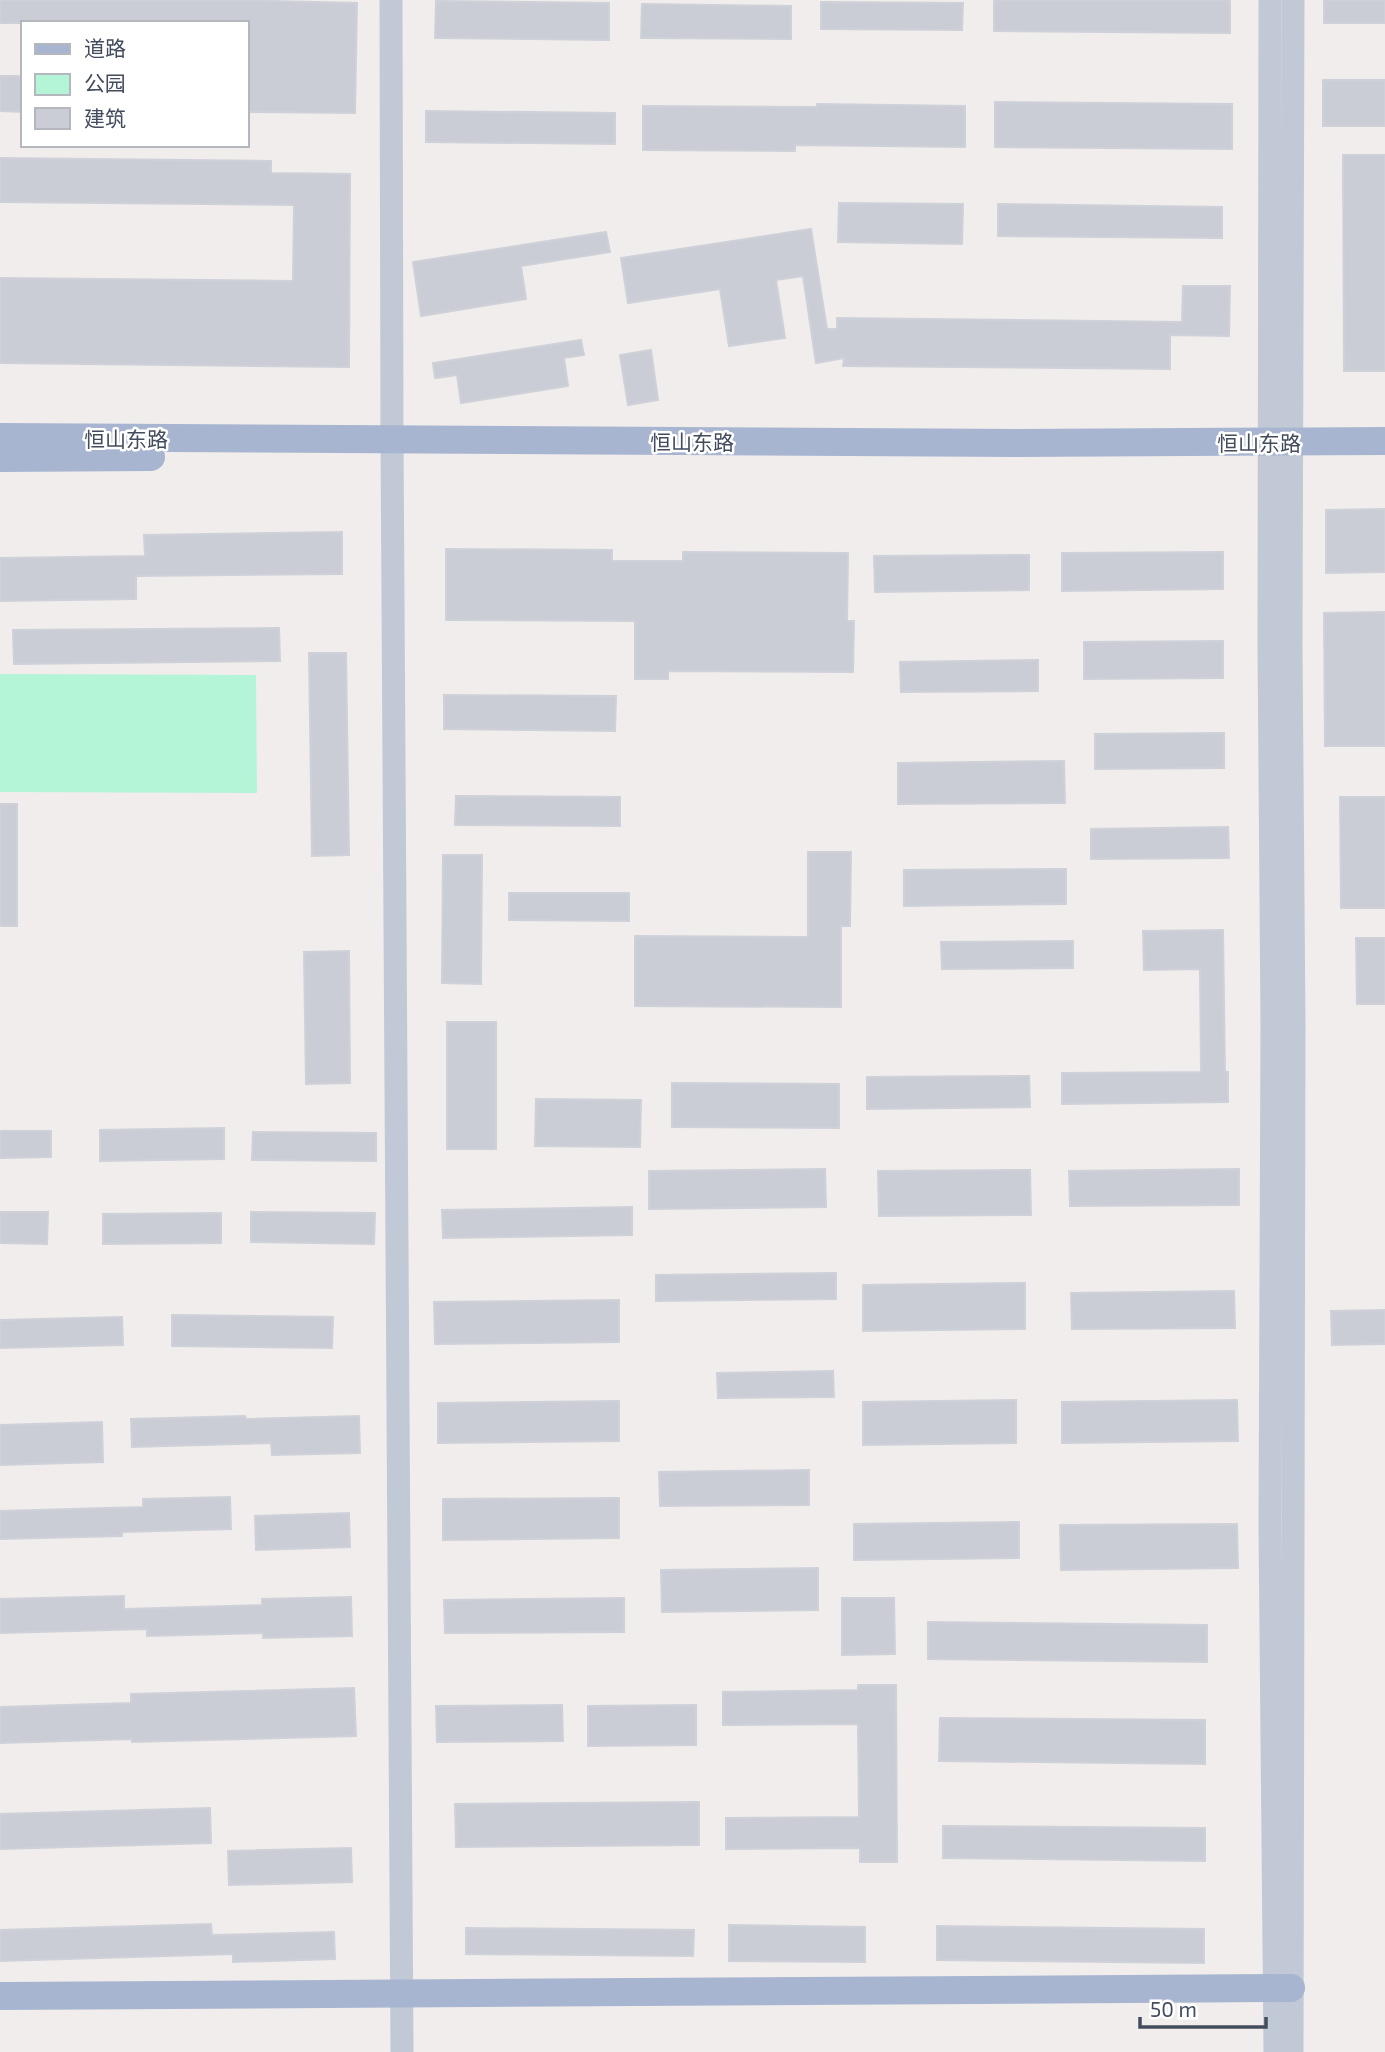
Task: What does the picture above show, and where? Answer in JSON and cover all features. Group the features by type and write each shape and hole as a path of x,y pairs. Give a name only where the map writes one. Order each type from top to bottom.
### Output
{"main road":[{"name":"恒山东路","path":"0,437 392,447 1280,448 1385,455"},
{"name":"恒山东路","path":"1280,448 1385,441"},
{"name":"恒山东路","path":"0,458 392,447"},
{"path":"0,1996 402,2001 1283,1996"},
{"path":"0,2011 402,2001"}],"street":[{"path":"391,0 402,2052"},
{"path":"1270,0 1280,448"},
{"path":"1292,2052 1283,1996 1270,1526 1272,1026 1280,448 1293,0"},
{"path":"1275,2052 1283,1996"}],"green space":[{"path":"0,674 256,675 257,793 0,792"}],"building":[{"path":"0,0 357,3 355,113 248,112 248,21 0,23"},
{"path":"994,0 1230,0 1230,33 994,31"},
{"path":"1324,0 1385,0 1385,23 1324,23"},
{"path":"436,1 609,3 609,40 435,38"},
{"path":"821,2 963,3 962,30 821,29"},
{"path":"642,4 791,6 791,39 641,38"},
{"path":"0,76 21,76 21,112 0,111"},
{"path":"1323,80 1385,80 1385,126 1323,126"},
{"path":"995,102 1232,104 1232,149 995,147"},
{"path":"817,104 965,106 965,147 795,145 795,151 643,150 643,106 817,107"},
{"path":"426,111 615,113 615,144 426,142"},
{"path":"1343,155 1385,155 1385,371 1344,371"},
{"path":"0,158 271,161 271,173 350,174 349,367 0,363 0,278 293,281 294,205 0,202"},
{"path":"839,203 963,204 962,244 838,242"},
{"path":"998,204 1222,207 1222,238 998,236"},
{"path":"811,229 827,329 837,329 837,318 1182,322 1183,286 1230,286 1229,336 1170,335 1170,369 843,366 844,358 816,363 803,276 776,280 785,338 729,346 720,289 628,303 621,258"},
{"path":"606,232 610,252 521,266 526,299 421,316 413,262"},
{"path":"581,340 584,355 564,358 568,386 461,403 457,375 435,378 433,363"},
{"path":"651,350 658,400 628,405 620,355"},
{"path":"1385,509 1385,572 1326,573 1326,510"},
{"path":"342,532 342,574 136,576 136,599 0,601 0,558 145,556 144,535"},
{"path":"446,549 612,550 612,561 683,561 683,552 848,553 847,621 854,621 853,672 668,671 668,679 635,679 635,621 446,620"},
{"path":"1223,552 1223,589 1062,591 1062,553"},
{"path":"1029,555 1029,590 875,592 874,556"},
{"path":"1385,612 1385,746 1325,746 1324,613"},
{"path":"279,628 280,661 14,664 13,630"},
{"path":"1223,641 1223,678 1084,679 1084,642"},
{"path":"309,653 346,653 349,855 312,856"},
{"path":"1038,660 1038,691 901,692 900,662"},
{"path":"444,695 616,696 615,731 444,729"},
{"path":"1224,733 1224,768 1095,769 1095,734"},
{"path":"1064,761 1065,803 898,804 898,763"},
{"path":"456,796 620,797 620,826 455,825"},
{"path":"1340,797 1385,797 1385,908 1341,908"},
{"path":"0,804 17,804 17,926 0,926"},
{"path":"1228,827 1229,858 1091,859 1091,829"},
{"path":"808,852 851,852 850,926 841,926 841,1007 635,1006 635,936 808,937"},
{"path":"443,855 482,855 481,984 442,983"},
{"path":"1066,869 1066,904 904,906 904,870"},
{"path":"509,893 629,893 629,921 509,920"},
{"path":"1223,930 1225,1072 1228,1072 1228,1102 1062,1104 1062,1073 1201,1072 1200,969 1144,970 1143,931"},
{"path":"1356,938 1385,938 1385,1004 1357,1004"},
{"path":"1073,941 1073,968 942,969 941,942"},
{"path":"349,951 350,1083 306,1084 304,952"},
{"path":"447,1022 496,1022 496,1149 447,1149"},
{"path":"1029,1076 1030,1107 867,1109 867,1077"},
{"path":"672,1083 839,1084 839,1128 672,1127"},
{"path":"536,1099 641,1100 640,1147 535,1146"},
{"path":"224,1128 224,1159 100,1161 100,1130"},
{"path":"0,1131 51,1131 51,1157 0,1158"},
{"path":"253,1132 376,1133 376,1161 252,1160"},
{"path":"825,1169 826,1207 649,1209 649,1171"},
{"path":"1239,1169 1239,1205 1070,1206 1069,1171"},
{"path":"1030,1170 1031,1215 879,1216 878,1171"},
{"path":"632,1207 632,1235 443,1238 442,1210"},
{"path":"0,1212 48,1212 47,1244 0,1243"},
{"path":"251,1212 375,1213 374,1244 251,1242"},
{"path":"221,1213 221,1243 103,1244 103,1214"},
{"path":"836,1273 836,1299 656,1301 656,1275"},
{"path":"1025,1283 1025,1329 863,1331 863,1285"},
{"path":"1234,1291 1235,1328 1072,1329 1071,1293"},
{"path":"619,1300 619,1342 435,1344 434,1302"},
{"path":"1385,1310 1385,1344 1332,1345 1331,1311"},
{"path":"172,1315 333,1317 332,1348 172,1346"},
{"path":"122,1317 123,1345 0,1348 0,1320"},
{"path":"833,1371 834,1397 718,1398 717,1373"},
{"path":"1016,1400 1016,1443 863,1445 863,1402"},
{"path":"1237,1400 1238,1441 1062,1443 1062,1402"},
{"path":"619,1401 619,1441 438,1443 438,1403"},
{"path":"245,1416 246,1419 359,1416 360,1453 272,1455 271,1443 132,1447 131,1419"},
{"path":"102,1422 103,1462 0,1465 0,1425"},
{"path":"809,1470 809,1505 660,1506 659,1472"},
{"path":"230,1497 231,1529 122,1532 122,1536 0,1539 0,1511 143,1507 143,1499"},
{"path":"619,1498 619,1538 443,1540 443,1499"},
{"path":"349,1513 350,1547 256,1550 255,1516"},
{"path":"1019,1522 1019,1558 854,1560 854,1524"},
{"path":"1237,1524 1238,1568 1061,1570 1060,1525"},
{"path":"818,1568 818,1610 662,1612 661,1570"},
{"path":"124,1596 124,1609 262,1605 262,1599 351,1597 352,1636 263,1638 263,1633 147,1636 147,1629 0,1633 0,1599"},
{"path":"624,1598 624,1632 445,1633 444,1600"},
{"path":"842,1598 894,1598 895,1654 842,1655"},
{"path":"928,1622 1207,1625 1207,1662 928,1659"},
{"path":"858,1685 896,1685 897,1862 860,1862 860,1848 726,1849 726,1818 859,1817 858,1724 723,1725 723,1692 858,1690"},
{"path":"354,1688 356,1736 0,1743 0,1707 131,1703 131,1694"},
{"path":"562,1705 563,1741 437,1742 436,1706"},
{"path":"696,1705 696,1745 588,1746 588,1706"},
{"path":"940,1718 1205,1720 1205,1764 939,1761"},
{"path":"699,1802 699,1845 456,1847 455,1804"},
{"path":"210,1808 211,1843 0,1849 0,1814"},
{"path":"943,1826 1205,1828 1205,1861 943,1858"},
{"path":"351,1848 352,1882 229,1885 228,1851"},
{"path":"211,1924 212,1935 334,1932 335,1959 233,1962 233,1954 0,1961 0,1930"},
{"path":"729,1925 865,1927 865,1962 729,1961"},
{"path":"937,1926 1204,1929 1204,1963 937,1960"},
{"path":"466,1928 694,1930 693,1956 466,1954"}]}
